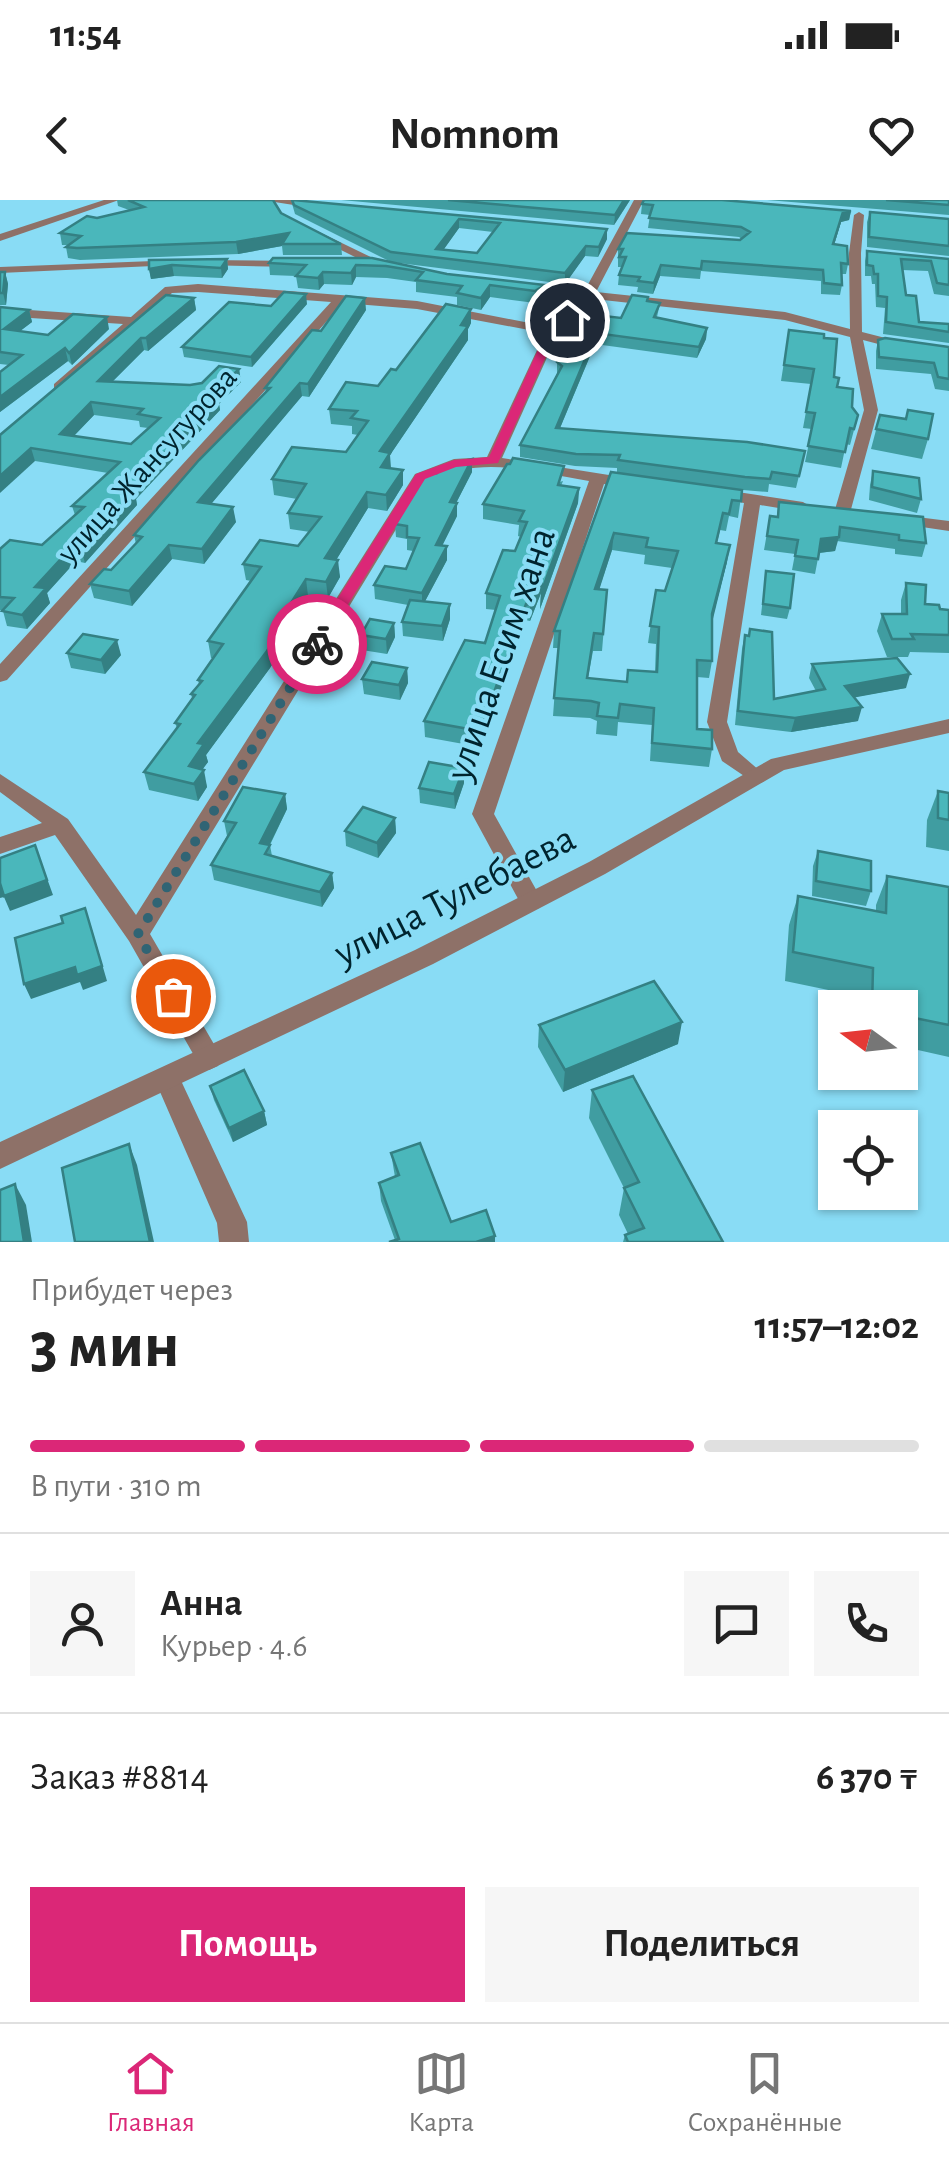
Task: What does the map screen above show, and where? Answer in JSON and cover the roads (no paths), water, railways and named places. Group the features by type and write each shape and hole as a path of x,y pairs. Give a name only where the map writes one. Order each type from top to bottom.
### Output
{"street":[{"path":"0,238 114,200"},
{"path":"493,460 552,330 584,309 618,233 639,200"},
{"path":"272,201 336,208"},
{"path":"272,201 288,219"},
{"path":"840,214 866,216 854,253 856,336 871,410 842,513"},
{"path":"303,227 381,266 340,264"},
{"path":"854,253 874,255"},
{"path":"0,270 176,262 305,264"},
{"path":"500,284 785,316 856,336 949,350"},
{"path":"43,402 169,290 342,297 417,305 552,330"},
{"name":"улица Жансугурова","path":"0,676 342,297"},
{"path":"0,312 130,321"},
{"path":"138,934 420,477 454,464 493,460 656,486"},
{"name":"улица Есим хана","path":"531,902 483,814 598,479"},
{"path":"695,492 949,526"},
{"path":"753,499 717,722 729,756 756,777"},
{"name":"улица Тулебаева","path":"0,1156 531,902 778,764 949,726"},
{"path":"0,781 60,825 138,934 208,1058"},
{"path":"0,846 60,825"},
{"path":"167,1078 232,1222 234,1242"}]}
